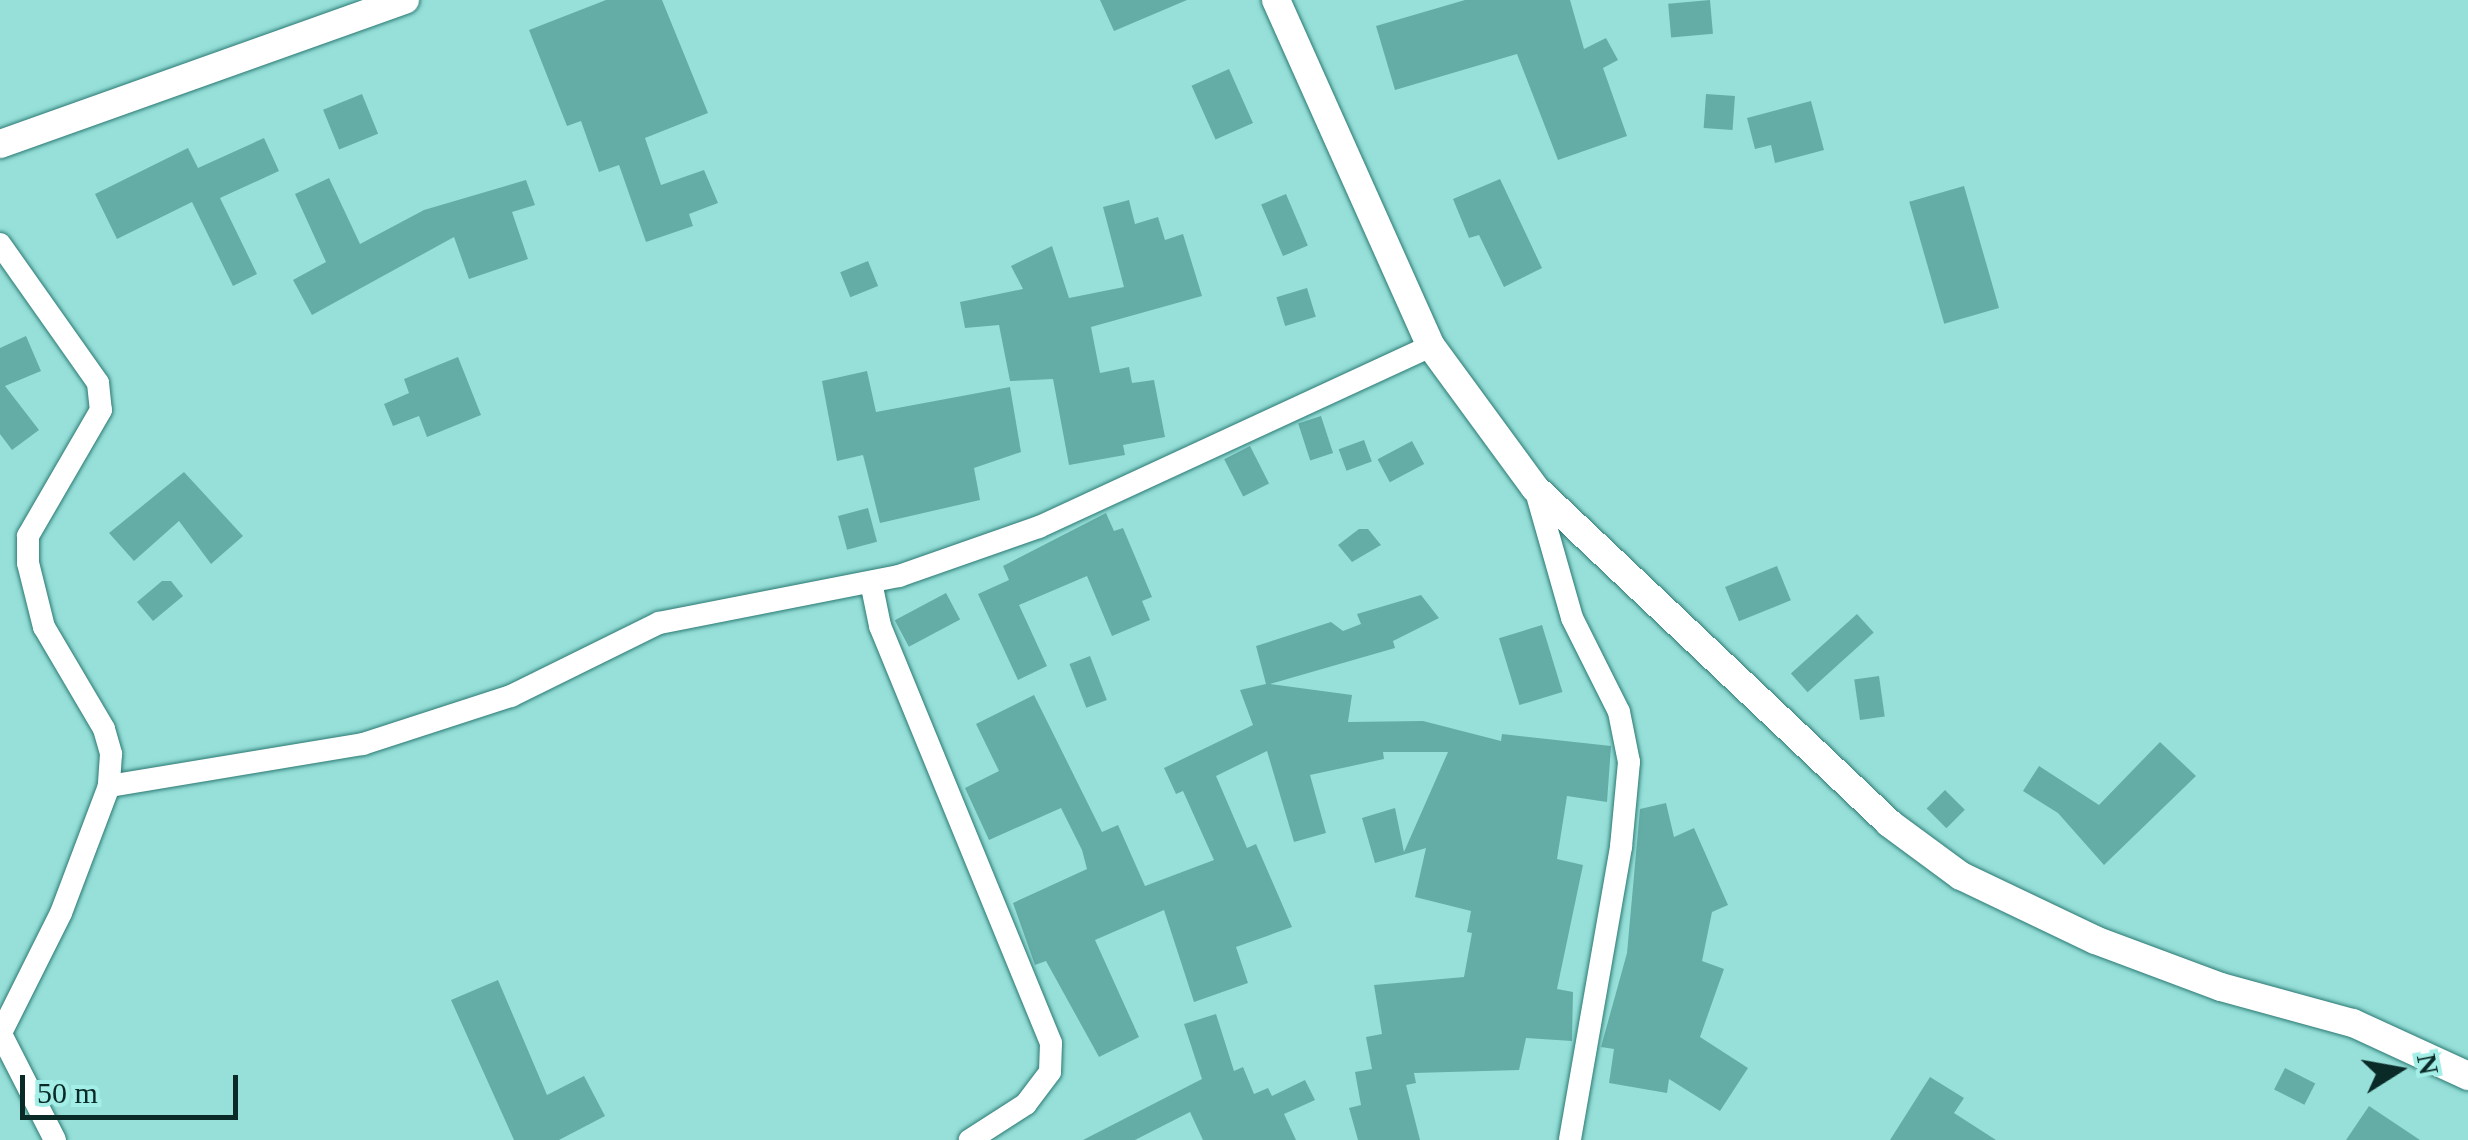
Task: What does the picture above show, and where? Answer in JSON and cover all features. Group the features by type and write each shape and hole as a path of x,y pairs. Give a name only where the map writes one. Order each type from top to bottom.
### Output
{"street":[{"path":"0,144 405,0"},
{"path":"1276,0 1431,346 1535,488 1826,767 1961,876 2095,940 2221,986 2352,1023 2468,1076"},
{"path":"0,244 98,383 102,410 28,536 28,563 44,626 104,729 111,754 109,786 61,913 0,1034 55,1140"},
{"path":"109,786 363,744 512,696 659,623 871,582 1039,527 1431,346"},
{"path":"1535,488 1561,587 1619,712 1629,762 1618,866 1570,1140"},
{"path":"871,582 880,626 1052,1043 1050,1072 1026,1104 970,1140"}],"building":[{"path":"606,0 662,0 708,113 645,138 661,185 704,170 718,203 689,214 693,226 646,242 619,165 599,172 581,121 567,126 529,30"},
{"path":"1100,0 1187,0 1114,31"},
{"path":"1465,0 1570,0 1584,49 1606,38 1618,60 1603,68 1627,136 1558,160 1517,54 1395,90 1376,26"},
{"path":"1710,0 1713,34 1671,38 1668,4"},
{"path":"1229,69 1253,123 1216,140 1192,86"},
{"path":"362,94 378,134 339,150 323,110"},
{"path":"1706,94 1735,96 1733,130 1704,128"},
{"path":"1811,101 1824,150 1775,163 1771,145 1755,149 1747,118"},
{"path":"264,138 279,171 220,198 257,274 233,286 192,202 117,239 95,194 188,148 198,168"},
{"path":"329,178 360,244 424,210 526,180 535,205 512,212 528,259 469,279 454,237 312,315 293,280 326,262 295,194"},
{"path":"1500,179 1542,268 1504,287 1479,235 1469,238 1453,199"},
{"path":"1964,186 1999,308 1944,324 1909,202"},
{"path":"1286,194 1308,246 1283,256 1261,205"},
{"path":"1129,200 1135,224 1158,217 1165,240 1183,234 1202,296 1091,327 1100,373 1129,367 1132,383 1154,380 1165,437 1123,445 1125,455 1069,465 1053,379 1010,381 999,325 965,328 960,302 1023,289 1011,266 1052,246 1069,298 1124,287 1103,207"},
{"path":"868,261 878,286 850,297 840,272"},
{"path":"1307,288 1316,317 1285,326 1276,297"},
{"path":"26,336 41,371 5,386 39,430 12,450 0,434 0,348"},
{"path":"458,357 481,415 427,437 419,416 393,426 384,404 409,393 404,379"},
{"path":"867,371 876,412 1010,387 1021,452 974,468 980,500 880,523 863,455 837,461 822,381"},
{"path":"1321,416 1333,453 1310,461 1298,423"},
{"path":"1364,440 1372,462 1346,471 1339,449"},
{"path":"1412,441 1424,464 1390,482 1378,459"},
{"path":"1250,446 1269,483 1243,497 1224,459"},
{"path":"184,472 243,536 211,564 179,521 134,561 109,533"},
{"path":"868,508 877,542 847,550 838,516"},
{"path":"1106,513 1114,531 1123,528 1152,597 1142,601 1150,620 1112,636 1087,576 1019,605 1047,666 1018,680 978,594 1009,580 1003,566"},
{"path":"1359,529 1368,529 1381,545 1352,562 1338,545"},
{"path":"1777,566 1791,600 1739,621 1725,587"},
{"path":"162,581 171,581 183,596 153,621 137,602"},
{"path":"946,593 960,619 909,647 895,620"},
{"path":"1421,595 1439,618 1393,641 1395,648 1270,684 1352,695 1348,722 1423,721 1501,741 1502,734 1611,746 1607,802 1567,796 1557,859 1583,865 1557,989 1573,992 1572,1041 1526,1038 1519,1070 1414,1073 1416,1083 1406,1085 1420,1140 1358,1140 1349,1108 1361,1105 1355,1072 1372,1069 1366,1037 1382,1034 1374,985 1464,977 1472,933 1467,932 1471,911 1415,897 1426,848 1375,863 1362,818 1395,808 1404,852 1448,752 1383,752 1384,759 1310,775 1326,833 1294,842 1267,751 1216,776 1247,848 1256,844 1292,927 1236,947 1248,983 1194,1002 1164,910 1095,940 1139,1037 1099,1057 1046,961 1035,965 1013,903 1087,869 1082,850 1061,808 989,840 965,788 999,771 976,724 1034,695 1102,832 1118,825 1145,886 1214,860 1183,791 1176,794 1164,768 1253,725 1240,690 1266,684 1256,646 1331,622 1343,631 1361,624 1357,614"},
{"path":"1857,614 1874,633 1808,692 1791,674"},
{"path":"1542,625 1562,692 1519,705 1499,638"},
{"path":"1090,656 1107,700 1086,708 1069,664"},
{"path":"1879,676 1885,717 1860,720 1854,679"},
{"path":"2160,742 2196,776 2104,865 2058,813 2023,791 2039,766 2099,805"},
{"path":"1945,790 1965,810 1946,828 1927,808"},
{"path":"1666,803 1674,837 1694,828 1728,905 1712,912 1702,961 1724,969 1700,1037 1748,1068 1720,1111 1669,1079 1667,1093 1609,1083 1614,1049 1601,1047 1627,953 1640,809"},
{"path":"498,980 547,1095 584,1076 605,1116 559,1140 514,1140 451,1000"},
{"path":"1216,1014 1234,1071 1243,1067 1254,1094 1268,1088 1272,1096 1305,1080 1315,1100 1284,1114 1296,1140 1203,1140 1190,1112 1135,1140 1083,1140 1202,1079 1184,1024"},
{"path":"2285,1068 2315,1083 2304,1105 2274,1089"},
{"path":"1930,1077 1964,1098 1954,1113 1996,1140 1890,1140"},
{"path":"2369,1106 2420,1140 2346,1140"}]}
